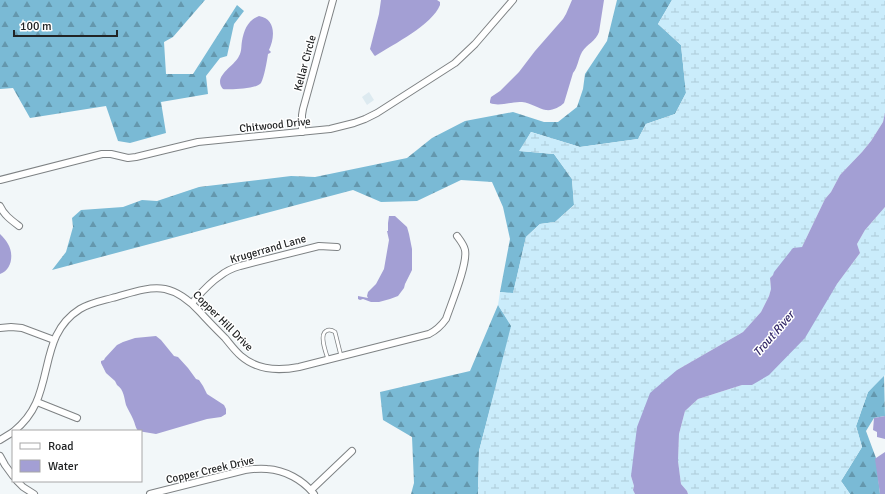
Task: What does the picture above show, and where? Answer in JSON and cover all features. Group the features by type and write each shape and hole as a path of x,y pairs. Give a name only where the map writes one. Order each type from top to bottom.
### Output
{"street":[{"name":"Kellar Circle","path":"302,132 303,109 332,0"},
{"name":"Chitwood Drive","path":"0,180 102,154 111,154 128,158 136,157 198,142 330,129 342,127 365,119 384,109 455,63 475,44 513,0"},
{"path":"0,206 7,217 19,226"},
{"name":"Copper Hill Drive","path":"16,430 30,414 36,402 54,340 58,333 64,324 79,310 96,302 146,289 157,288 173,291 192,303 241,356 257,365 267,368 288,369 436,331 446,319 464,267 466,256 465,248 457,236"},
{"name":"Krugerrand Lane","path":"192,303 211,282 229,270 319,246 337,247"},
{"path":"0,328 22,328 54,340"},
{"path":"36,402 77,418"},
{"name":"Copper Hill Drive","path":"0,440 12,433"},
{"path":"313,492 352,451"},
{"path":"0,456 12,475"},
{"name":"Copper Creek Drive","path":"150,494 258,468 289,474 313,492"},
{"path":"18,482 34,494"}],"lane":[{"path":"328,359 322,337 327,330 335,332 342,356"}],"shaded area":[{"path":"369,92 374,100 367,105 362,97"}],"green space":[{"path":"0,0 205,0 173,37 164,42 166,74 193,74 237,5 244,11 234,24 227,56 220,58 206,76 208,94 161,102 166,133 130,143 118,141 106,106 30,118 13,88 0,89"},
{"path":"617,0 672,0 658,24 681,45 686,93 675,114 646,124 638,139 580,147 531,132 520,151 554,154 572,179 574,205 555,222 540,224 526,237 513,294 500,292 510,239 503,207 492,182 461,180 417,201 381,202 353,190 52,270 66,252 73,227 72,218 81,210 123,207 142,200 157,201 199,187 291,176 315,177 407,158 432,138 465,121 513,112 544,122 558,122 577,107 583,89 585,74 607,41"},
{"path":"672,0 885,0 885,113 883,122 871,141 840,175 831,192 825,199 802,247 770,278 771,289 761,312 743,332 677,370 631,476 635,494 478,494 479,451 511,326 498,305 500,292 513,293 526,237 540,224 555,222 574,205 572,179 554,154 519,151 531,132 580,147 638,139 646,124 675,114 686,93 681,45 658,24"},
{"path":"885,207 885,375 868,392 856,426 862,447 841,481 850,494 688,494 681,484 678,461 679,434 685,411 698,399 742,385 752,385 837,284 860,253 857,244 865,230"},
{"path":"498,305 512,326 479,451 478,494 411,494 414,483 412,437 383,420 380,392 470,371"},
{"path":"884,375 885,416 874,418 866,431 876,458 880,494 850,494 841,481 862,447 856,426 868,392"}],"water":[{"path":"381,0 437,0 440,2 440,5 436,12 421,27 375,56 370,49"},
{"path":"572,0 604,0 599,32 596,38 584,49 581,55 573,73 564,103 556,108 548,110 522,102 502,104 490,103 491,97 500,91 519,72 563,19"},
{"path":"259,16 269,21 273,29 269,50 271,52 268,54 261,83 249,88 223,89 220,84 222,75 237,60 240,54 245,29 252,20"},
{"name":"Trout River","path":"885,113 885,207 865,230 857,244 860,253 837,284 805,338 769,375 752,385 742,385 698,399 685,411 679,434 678,461 681,484 688,494 635,494 631,476 637,427 650,393 677,370 743,332 761,312 771,289 770,278 793,248 802,247 825,199 831,192 840,175 871,141 883,122"},
{"path":"389,216 395,216 407,227 412,249 412,270 404,288 398,296 379,302 371,302 363,299 360,300 358,299 358,296 368,298 368,292 376,284 384,269 389,240 387,231"},
{"path":"0,234 10,248 11,261 7,269 0,274"},
{"path":"156,336 161,340 174,356 178,357 196,379 199,380 207,394 224,405 226,414 221,417 207,419 156,434 137,430 126,405 122,391 115,381 106,373 101,363 101,361 104,360 117,345 135,338"},
{"path":"885,416 885,439 877,437 877,432 873,430 874,418"},
{"path":"885,452 885,494 880,494 875,459"}]}
